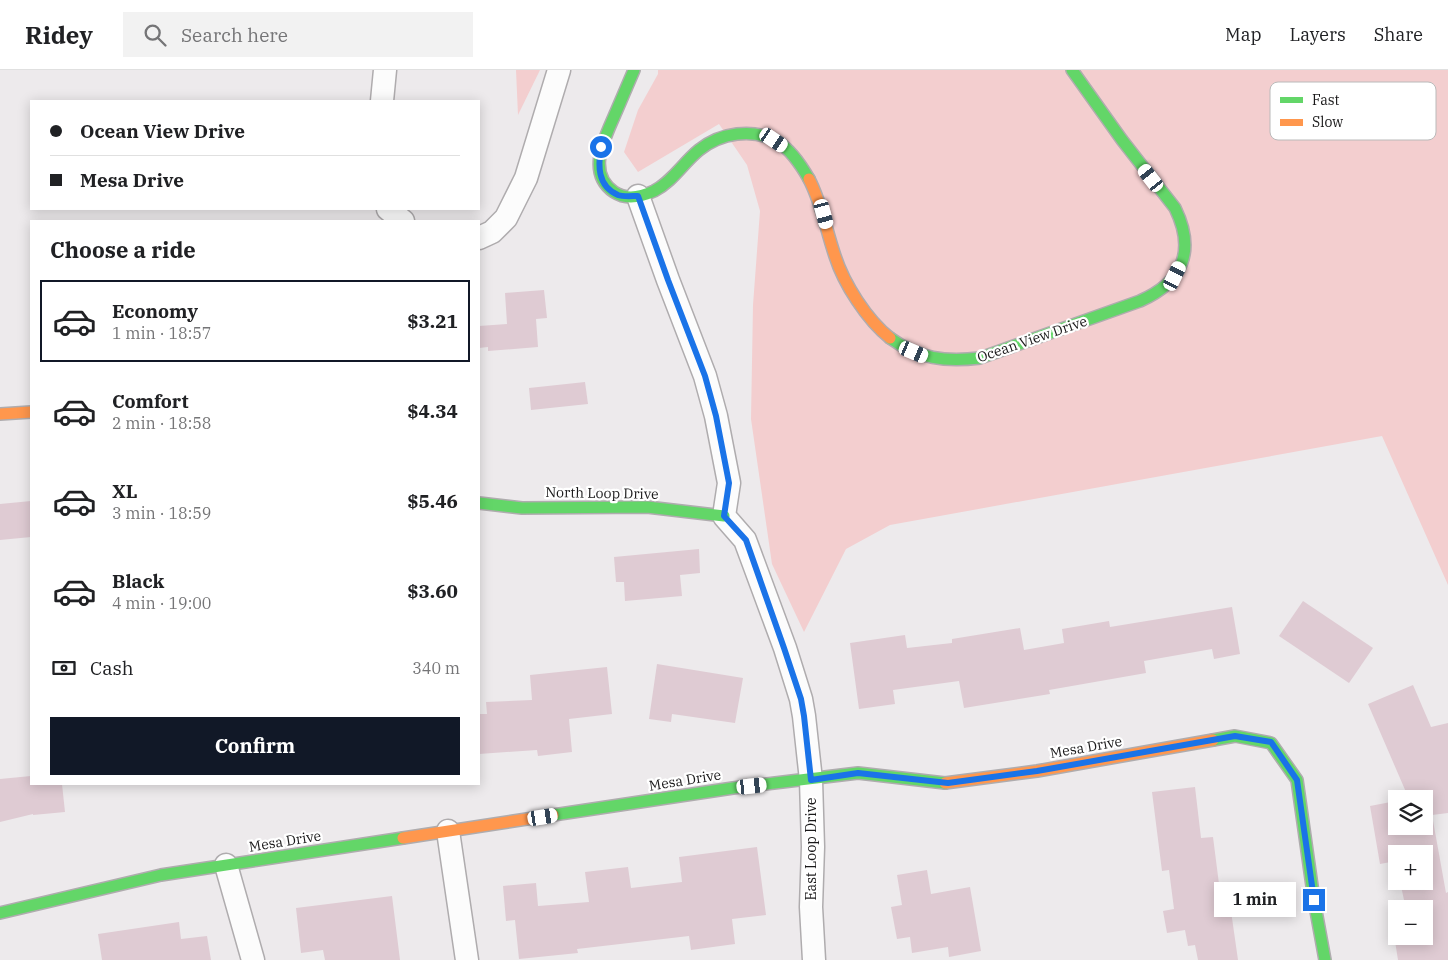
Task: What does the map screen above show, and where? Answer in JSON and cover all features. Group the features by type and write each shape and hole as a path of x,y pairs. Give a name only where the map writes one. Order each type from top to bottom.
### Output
{"street":[{"path":"382,100 385,70"},
{"path":"480,238 492,232 506,218 526,178 559,70"},
{"path":"634,70 601,147 600,174 608,188 619,195 638,196 705,376 716,416 729,483 724,516"},
{"name":"Ocean View Drive","path":"638,196 658,188 675,175 701,148 722,137 746,133 762,135 774,140 784,146 800,162 813,184 824,214 837,262 852,293 864,311 887,335 904,348 944,361 966,361 980,358 1140,301 1162,290 1175,276 1183,260 1186,242 1183,223 1174,207 1072,70"},
{"path":"389,210 402,220"},
{"path":"0,414 30,412"},
{"name":"North Loop Drive","path":"480,503 522,508 647,507 724,516"},
{"name":"East Loop Drive","path":"724,516 746,540 801,699 811,780 811,907 814,960"},
{"name":"Mesa Drive","path":"0,913 161,875 733,788 858,773 948,783 1037,771 1235,736 1271,742 1297,780 1314,900 1325,960"},
{"path":"448,831 467,960"},
{"path":"226,865 253,960"}],"shaded area":[{"path":"516,70 540,70 518,115"},
{"path":"658,70 1448,70 1448,585 1382,436 890,525 846,549 804,632 772,564 751,419 753,305 760,211 747,165 719,124 638,172 624,152 638,110 658,74"}],"building":[{"path":"544,290 547,318 536,319 538,347 488,351 488,347 480,348 480,326 507,324 505,293"},
{"path":"585,382 588,404 531,410 529,388"},
{"path":"30,501 30,537 0,540 0,504"},
{"path":"699,549 700,573 680,575 682,596 625,601 624,582 616,582 614,557"},
{"path":"1303,601 1373,648 1349,683 1279,636"},
{"path":"1232,607 1240,654 1214,659 1212,649 1144,661 1146,673 1049,690 1050,694 964,708 959,681 893,690 895,704 859,709 850,643 905,635 907,648 952,643 952,639 1020,628 1024,650 1064,643 1062,629 1109,621 1110,627"},
{"path":"657,664 743,678 735,723 672,714 671,722 649,719"},
{"path":"607,667 612,714 569,719 572,752 538,756 537,750 480,754 480,714 487,714 486,702 532,700 530,675"},
{"path":"1413,685 1431,727 1448,723 1448,813 1433,815 1433,790 1405,790 1368,704"},
{"path":"30,776 30,785 62,785 65,812 33,814 0,822 0,779"},
{"path":"1195,787 1201,838 1213,837 1219,884 1235,882 1240,910 1231,911 1238,960 1198,960 1195,945 1188,946 1185,930 1167,933 1163,911 1174,909 1169,870 1162,871 1152,792"},
{"path":"1388,803 1388,835 1433,835 1433,821 1446,893 1448,892 1448,960 1398,960 1396,945 1433,945 1433,900 1404,900 1402,890 1433,890 1433,845 1388,845 1388,862 1380,864 1370,806"},
{"path":"757,847 766,915 732,919 735,944 691,950 689,936 577,949 578,953 519,959 515,920 506,921 503,886 536,883 538,906 589,902 585,872 628,867 631,888 682,882 679,857"},
{"path":"927,870 931,894 970,887 981,951 949,957 948,947 912,953 910,937 897,939 891,907 902,905 897,875"},
{"path":"392,896 400,960 325,960 323,950 301,953 296,908"},
{"path":"179,922 181,939 207,936 211,960 102,960 98,934"}],"traffic: fast":[{"path":"634,70 607,132 600,154 601,174 605,184 614,192 623,196 634,197 654,191 672,178 693,155 707,144 727,136 748,133 768,137 778,142 795,158 809,179"},
{"path":"890,338 911,351 922,355 955,360 980,358 1140,301 1155,293 1176,275 1182,264 1184,238 1175,208 1122,140 1072,70"},
{"path":"480,503 522,508 647,507 724,516"},
{"path":"1213,740 1235,736 1271,743 1297,780 1314,900 1325,960"},
{"path":"553,815 733,788 858,773 945,783"},
{"path":"0,913 161,875 403,838"}],"traffic: slow":[{"path":"809,179 839,267 850,290 873,322 890,338"},
{"path":"0,414 30,412"},
{"path":"945,783 1037,771 1213,740"},
{"path":"403,838 553,815"}],"route":[{"path":"601,147 600,174 608,188 619,195 638,196 705,376 716,416 729,483 724,516 746,540 801,699 811,780 858,773 948,783 1037,771 1235,736 1271,742 1297,780 1314,900"}]}
